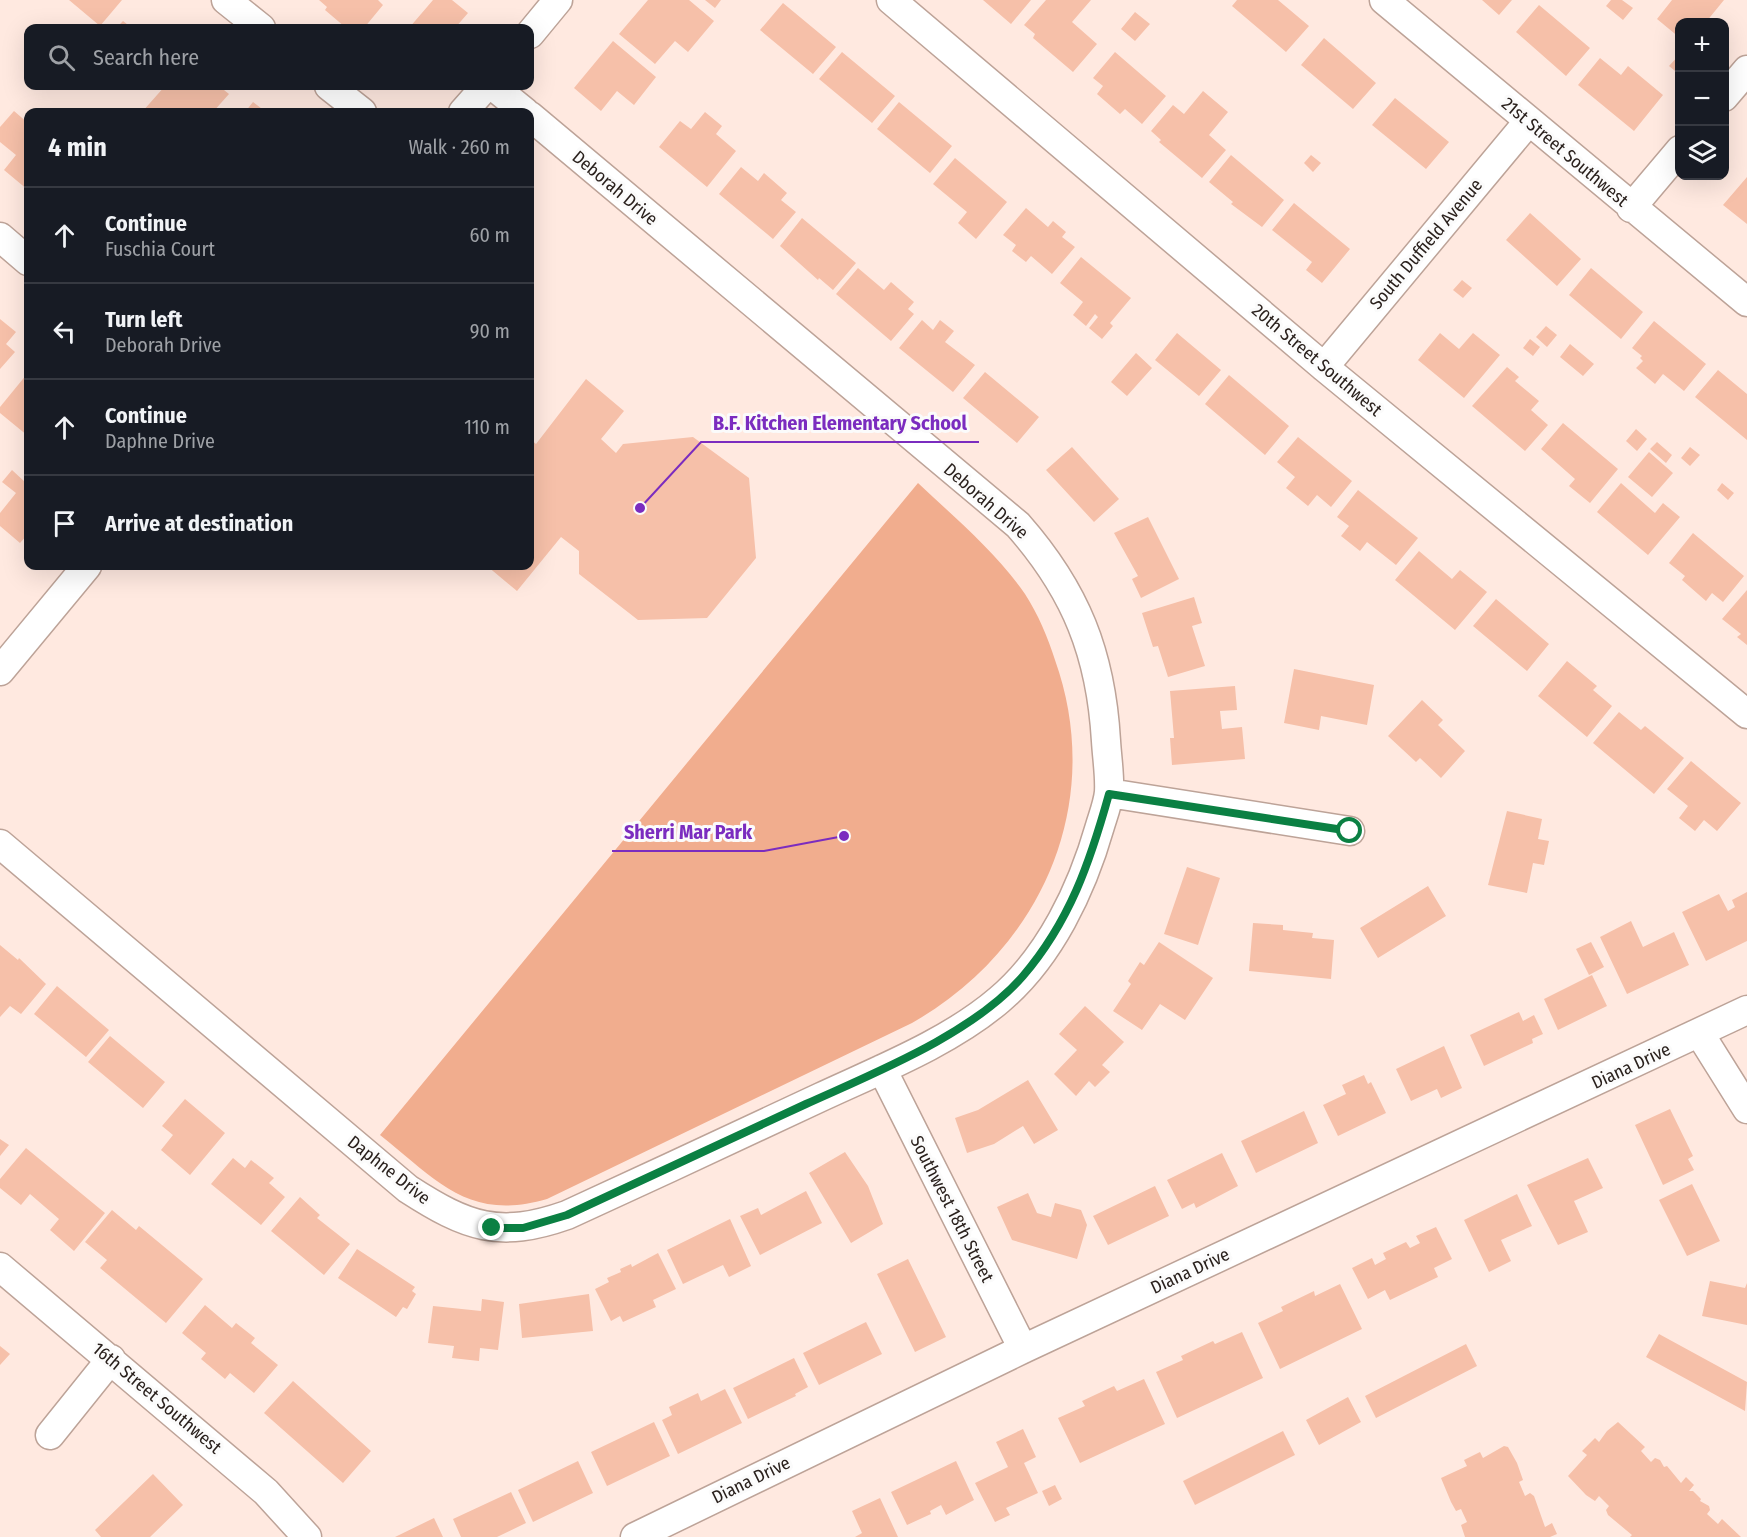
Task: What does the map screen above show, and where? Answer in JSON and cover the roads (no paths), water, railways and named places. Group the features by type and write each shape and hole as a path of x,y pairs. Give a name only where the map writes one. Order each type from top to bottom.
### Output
{"street":[{"path":"226,0 256,24"},
{"path":"534,29 558,0"},
{"name":"20th Street Southwest","path":"891,0 1324,367 1747,714"},
{"name":"21st Street Southwest","path":"1384,0 1747,302"},
{"path":"1729,92 1747,70"},
{"path":"334,90 357,108"},
{"path":"467,108 482,90"},
{"path":"498,90 520,108"},
{"name":"Deborah Drive","path":"534,119 1009,518 1038,548 1077,612 1094,654 1104,705 1109,794 1090,861 1058,928 1023,976 999,1000 953,1031 882,1069"},
{"name":"South Duffield Avenue","path":"1324,367 1528,122"},
{"path":"1632,208 1675,156"},
{"path":"0,237 24,258"},
{"path":"0,671 84,570"},
{"path":"1109,794 1350,831"},
{"name":"Daphne Drive","path":"0,844 408,1189 438,1208 492,1228 523,1228 567,1215 882,1069"},
{"name":"Diana Drive","path":"635,1537 1023,1349 1700,1034 1747,1010"},
{"path":"1700,1034 1747,1109"},
{"name":"Southwest 18th Street","path":"882,1069 1023,1349"},
{"name":"16th Street Southwest","path":"0,1267 266,1492 307,1537"},
{"path":"50,1436 111,1359"}],"place":[{"name":"B.F. Kitchen Elementary School","path":"640,508"},
{"name":"Sherri Mar Park","path":"844,836"}]}
